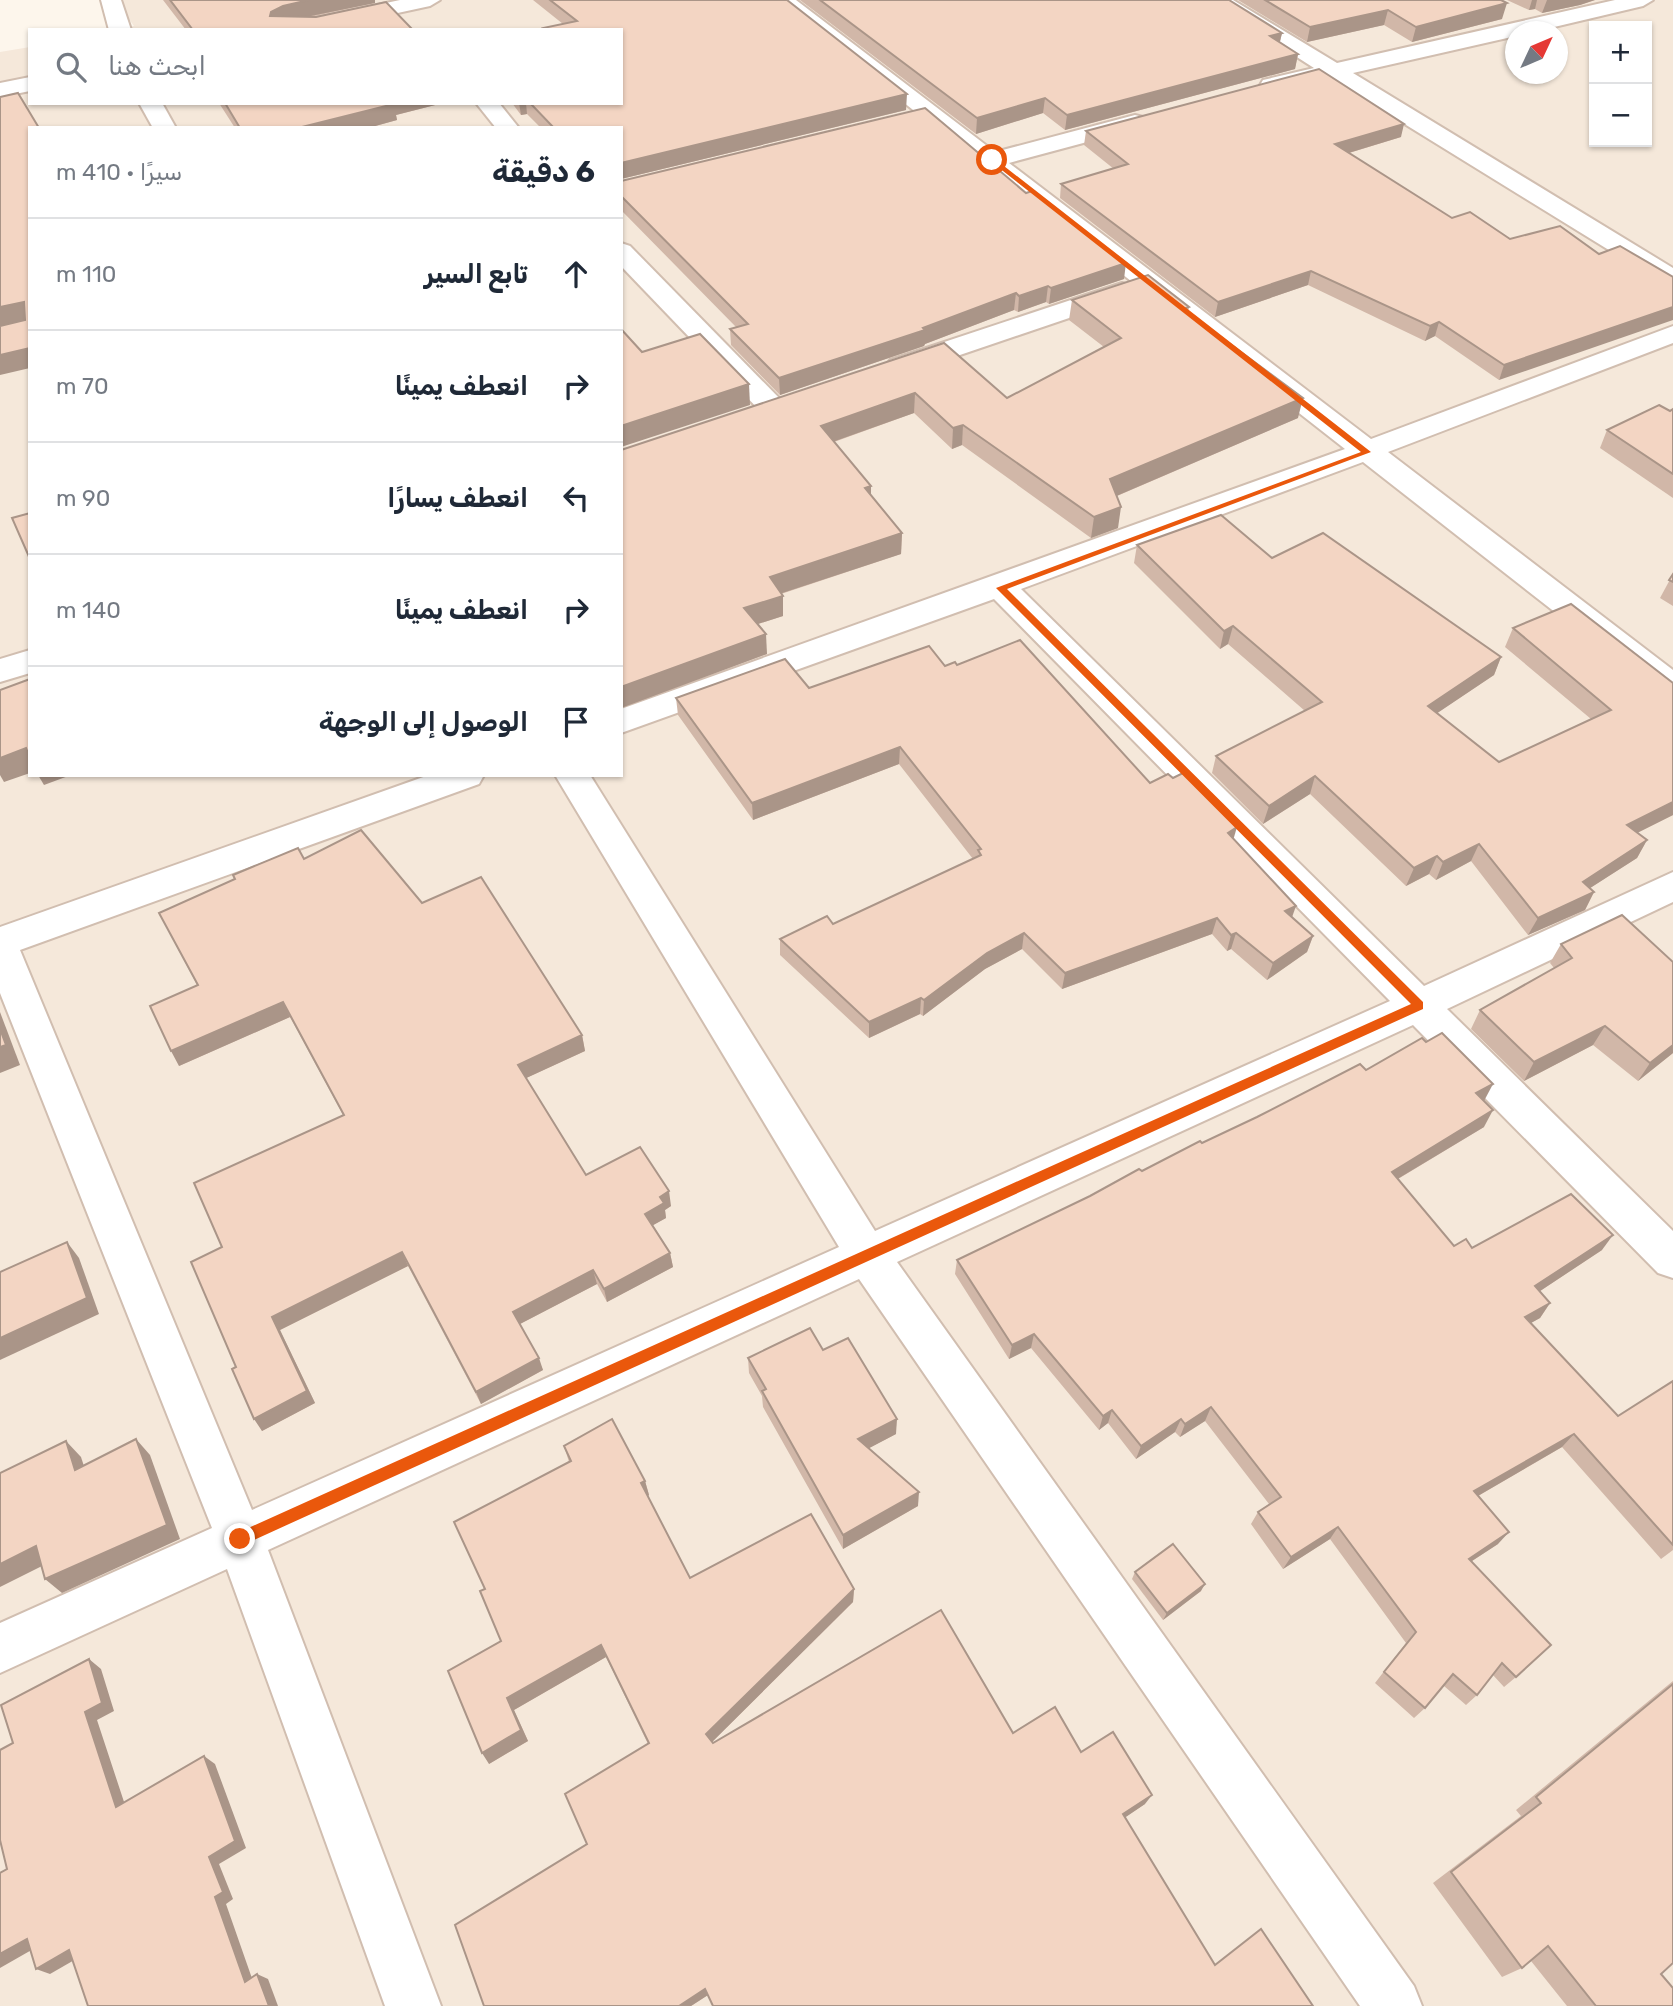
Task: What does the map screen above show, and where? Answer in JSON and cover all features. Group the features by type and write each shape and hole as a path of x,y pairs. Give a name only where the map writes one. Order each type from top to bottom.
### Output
{"street":[{"path":"111,0 119,28"},
{"path":"302,28 408,14 430,0"},
{"path":"783,0 1673,687"},
{"path":"1218,0 1673,279"},
{"path":"1552,21 1643,0"},
{"path":"1511,13 1527,21"},
{"path":"1253,90 1331,69 1505,31"},
{"path":"0,90 28,84"},
{"path":"151,105 164,126"},
{"path":"489,105 506,126"},
{"path":"903,120 930,113"},
{"path":"992,160 1162,115"},
{"path":"623,253 760,412 799,399"},
{"path":"877,373 1150,282"},
{"path":"623,719 1001,588 1367,452 1673,334"},
{"path":"1001,588 1673,1259"},
{"path":"0,671 28,662"},
{"path":"412,2006 240,1539 0,944 461,777"},
{"path":"573,777 866,1254 1394,2006"},
{"path":"0,1648 1419,1005 1673,886"}],"shaded area":[{"path":"115,0 1673,0 1673,2006 0,2006 0,52 28,47 28,105 623,105 623,28 124,28 134,26"}],"building":[{"path":"170,0 309,0 283,6 271,12 270,16 316,17 386,2 411,28 191,28"},
{"path":"550,0 787,0 907,94 623,163 623,126 552,126 532,105 623,105 623,28 543,28 577,21"},
{"path":"820,0 1229,0 1282,33 1270,36 1298,54 1067,115 1045,98 977,118"},
{"path":"1265,0 1501,0 1507,3 1416,27 1388,10 1310,27"},
{"path":"1319,69 1404,124 1335,144 1452,218 1470,212 1510,239 1560,226 1599,254 1620,246 1673,277 1673,307 1504,365 1439,322 1430,326 1311,271 1218,302 1061,184 1128,164 1086,131"},
{"path":"18,93 38,126 28,126 28,348 0,355 0,326 25,320 24,302 0,307 0,97"},
{"path":"226,105 390,105 306,126 239,126"},
{"path":"925,108 1026,193 1032,191 1126,263 1051,288 1048,286 1019,296 1016,293 923,328 925,330 779,378 730,329 748,324 623,198 623,181"},
{"path":"1148,275 1189,307 1183,309 1303,398 1110,479 1121,507 1094,517 963,425 953,428 915,393 821,426 871,486 865,488 902,533 770,577 783,596 744,608 766,634 623,686 623,449 944,343 1007,398 1121,338 1072,300"},
{"path":"623,331 642,352 700,334 749,384 623,425"},
{"path":"1659,405 1670,411 1673,409 1673,474 1607,430"},
{"path":"28,514 28,554 12,518"},
{"path":"1221,515 1272,558 1323,533 1501,657 1428,706 1499,762 1611,710 1513,628 1571,604 1673,683 1673,802 1627,825 1647,840 1583,882 1594,892 1538,918 1479,844 1443,862 1437,856 1414,868 1315,776 1269,806 1216,756 1322,702 1233,626 1224,631 1137,545"},
{"path":"1020,640 1150,783 1168,774 1173,778 1183,773 1237,827 1228,833 1296,906 1285,911 1313,936 1273,963 1236,933 1231,935 1217,918 1065,973 1024,933 987,953 924,1000 921,998 869,1022 780,939 827,916 833,924 981,855 978,850 981,849 900,747 752,803 676,698 785,659 809,688 929,646 945,666 955,662 957,665"},
{"path":"28,680 28,753 26,748 0,758 0,690"},
{"path":"361,830 422,903 481,877 582,1035 518,1065 586,1175 640,1147 669,1191 660,1197 664,1203 645,1214 670,1253 604,1289 593,1270 513,1312 539,1358 476,1392 402,1252 272,1317 307,1391 254,1419 232,1369 236,1367 191,1262 222,1247 194,1183 344,1115 283,1002 171,1051 150,1006 198,985 159,913 235,879 233,875 298,848 304,859"},
{"path":"1622,915 1673,962 1673,1045 1650,1063 1605,1026 1534,1062 1480,1010 1572,958 1561,944"},
{"path":"0,1029 6,1045 0,1047"},
{"path":"1442,1033 1493,1084 1476,1093 1493,1110 1392,1172 1454,1246 1466,1239 1472,1248 1571,1194 1613,1235 1535,1286 1550,1303 1525,1317 1618,1416 1673,1381 1673,1545 1574,1434 1474,1491 1509,1532 1469,1559 1551,1645 1516,1677 1502,1663 1477,1695 1453,1674 1425,1708 1384,1672 1416,1632 1338,1527 1291,1557 1258,1512 1281,1497 1211,1407 1185,1424 1181,1419 1141,1446 1112,1410 1103,1416 1034,1334 1012,1345 957,1260 1090,1196 1139,1169 1142,1171 1200,1141 1202,1143 1257,1117 1360,1064 1366,1070 1422,1038 1426,1042"},
{"path":"67,1242 87,1298 0,1338 0,1272"},
{"path":"810,1328 823,1350 848,1338 897,1419 858,1439 919,1492 843,1535 762,1391 766,1389 748,1358"},
{"path":"612,1419 645,1481 641,1483 690,1578 811,1514 854,1589 706,1734 713,1743 941,1610 1013,1733 1055,1707 1081,1752 1113,1732 1152,1795 1123,1814 1215,1965 1261,1929 1313,2006 713,2006 705,1989 679,2006 484,2006 455,1925 587,1844 565,1794 649,1743 601,1645 507,1698 521,1730 482,1753 448,1671 501,1641 480,1591 485,1589 454,1522 571,1461 564,1446"},
{"path":"136,1439 167,1525 45,1579 36,1546 0,1564 0,1473 66,1441 75,1470"},
{"path":"1173,1544 1205,1584 1167,1613 1135,1572"},
{"path":"89,1659 102,1703 85,1712 116,1807 204,1756 235,1841 209,1857 223,1892 215,1897 245,1982 257,1974 269,2006 88,2006 69,1950 36,1969 27,1939 0,1954 0,1873 7,1869 0,1840 0,1750 13,1743 1,1705"},
{"path":"1673,1684 1673,1963 1661,1974 1673,1988 1673,2006 1596,2006 1548,1946 1522,1968 1451,1872 1541,1803 1536,1797"}],"route":[{"path":"240,1539 1419,1005 1001,588 1367,452 992,160"}]}
